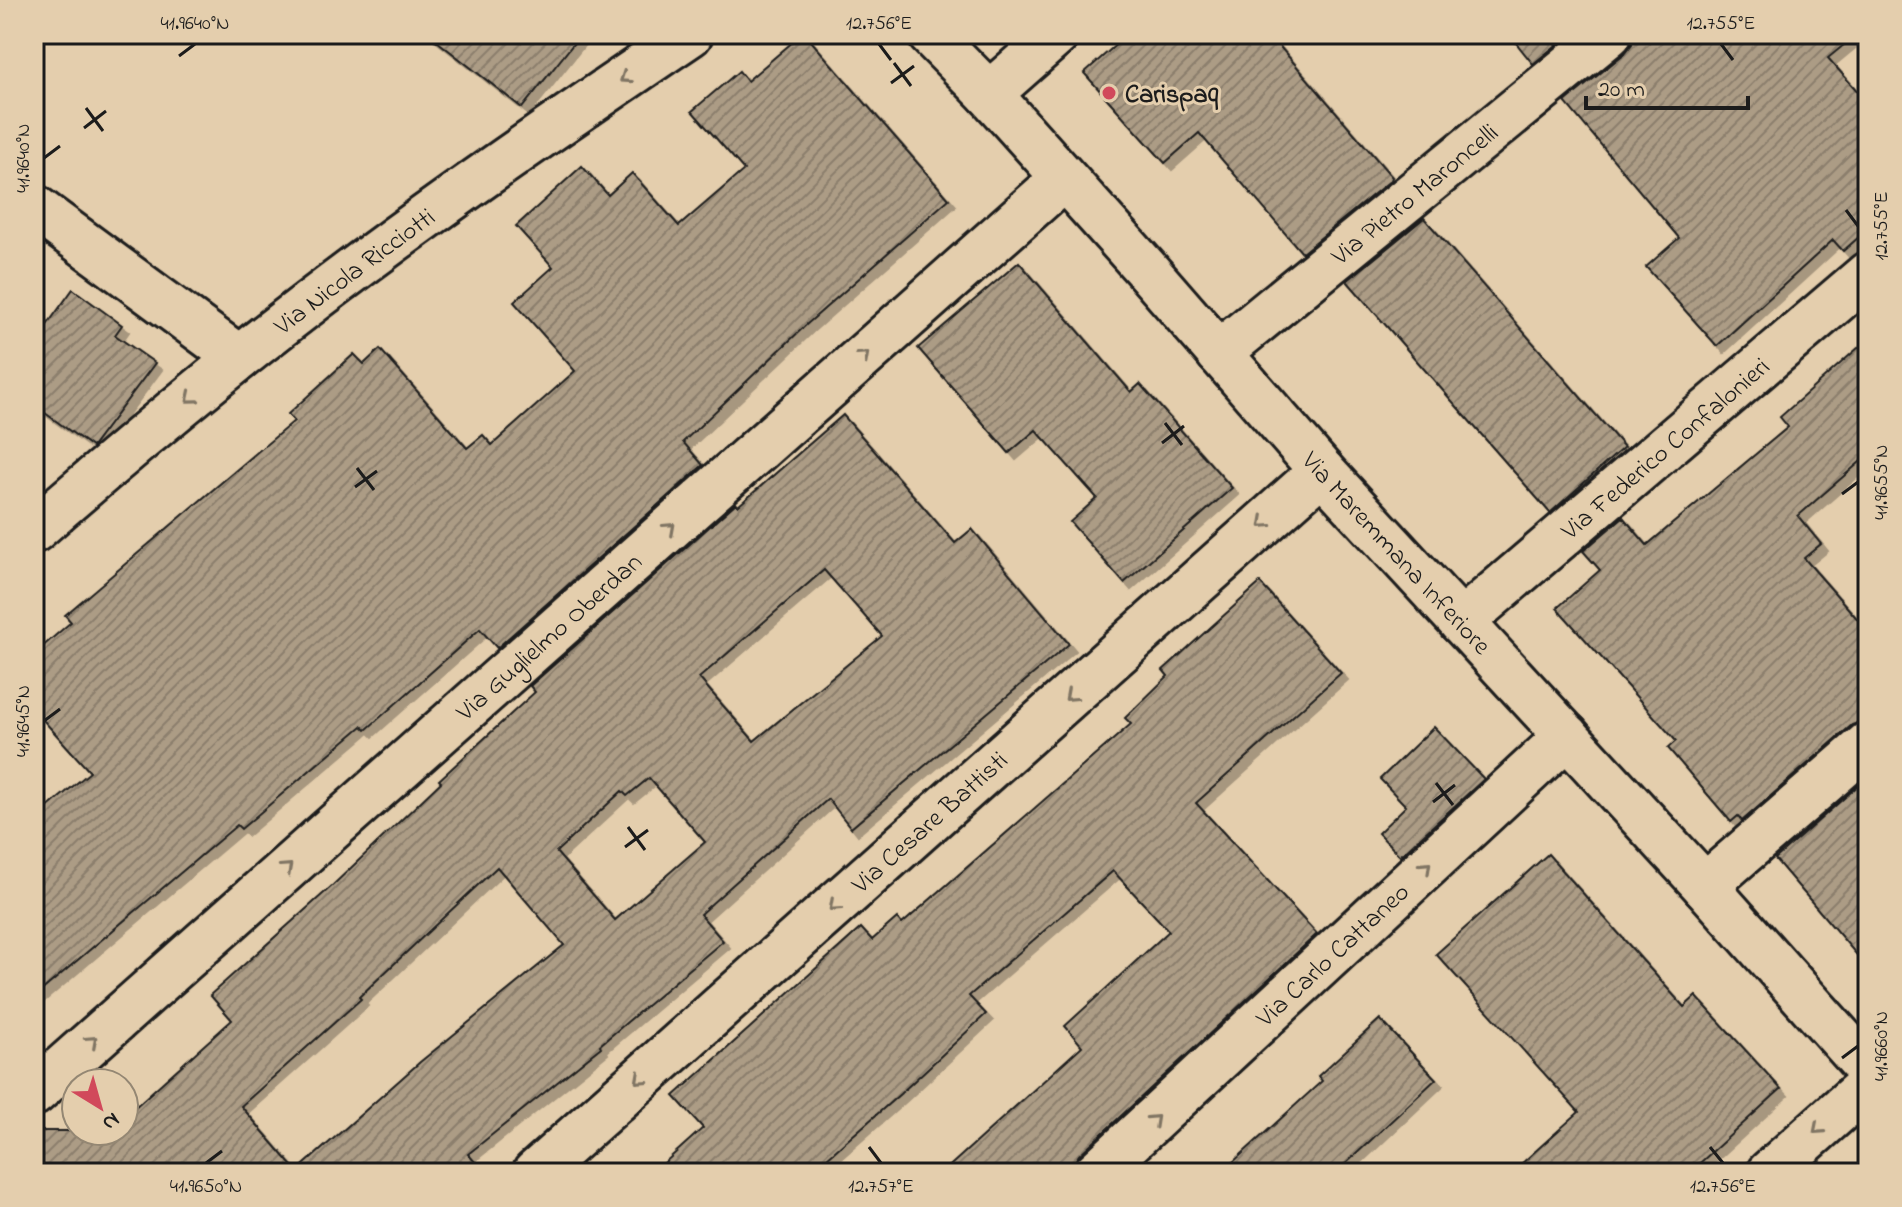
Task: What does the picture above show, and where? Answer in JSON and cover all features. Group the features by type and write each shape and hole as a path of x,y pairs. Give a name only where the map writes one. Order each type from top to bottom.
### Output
{"street":[{"name":"Via Nicola Ricciotti","path":"34,530 239,358 440,206 690,34"},
{"name":"Via Maremmana Inferiore","path":"930,34 989,94 1322,471 1705,886 1868,1069"},
{"path":"989,94 1057,34"},
{"name":"Via Pietro Maroncelli","path":"1219,353 1609,34"},
{"name":"Via Guglielmo Oberdan","path":"34,1093 1063,179"},
{"path":"34,207 239,358"},
{"name":"Via Federico Confalonieri","path":"1461,622 1868,274"},
{"name":"Via Cesare Battisti","path":"535,1173 1322,471"},
{"name":"Via Carlo Cattaneo","path":"1096,1173 1567,736"},
{"path":"1705,886 1868,744"},
{"path":"1769,1173 1868,1085"}],"building":[{"path":"428,34 581,34 522,108"},
{"path":"802,34 949,199 806,325 683,442 703,465 497,648 480,629 366,730 362,726 241,829 237,825 34,997 34,819 90,772 34,710 34,654 71,622 65,615 294,421 288,414 354,354 364,364 380,349 467,448 483,435 492,445 575,371 514,302 553,267 516,226 582,166 608,195 632,173 679,226 744,170 692,111 739,71 747,81"},
{"path":"1128,34 1269,34 1392,177 1391,180 1302,253 1199,133 1165,163 1084,73"},
{"path":"1509,34 1570,34 1533,64"},
{"path":"1633,34 1857,34 1828,58 1868,103 1868,229 1843,251 1833,240 1717,346 1646,267 1679,238 1565,102 1625,53 1632,44"},
{"path":"1424,218 1624,447 1550,513 1347,281"},
{"path":"1019,262 1131,392 1140,384 1232,488 1124,583 1070,522 1097,498 1036,430 1009,453 918,348"},
{"path":"73,289 122,325 115,335 155,363 92,447 34,405 34,343"},
{"path":"1868,339 1868,455 1798,516 1821,544 1804,558 1868,631 1868,720 1852,725 1742,821 1738,816 1731,822 1668,748 1676,741 1557,608 1600,570 1583,551 1623,517 1647,545 1788,427 1780,417"},
{"path":"843,415 955,543 972,529 1069,644 851,828 828,799 700,914 723,941 601,1047 468,1154 485,1173 34,1173 34,1131 60,1131 60,1147 140,1147 140,1103 232,1020 210,995 333,885 441,782 439,780 535,692 530,686 736,503 738,506","holes":["824,570 882,636 754,741 699,678","649,778 705,842 615,920 556,852 622,791 627,796","497,867 564,945 420,1062 297,1171 241,1106 361,999 359,997"]},
{"path":"1260,583 1341,673 1196,803 1317,934 1079,1155 1067,1173 942,1173 1082,1046 1065,1026 1169,931 1113,871 969,996 986,1014 810,1173 653,1173 703,1128 674,1096 861,928 872,940 897,918 902,924 1131,724 1125,718 1168,676 1163,670"},
{"path":"1434,727 1484,779 1400,856 1378,833 1406,806 1380,779"},
{"path":"1868,777 1868,968 1775,859"},
{"path":"1548,854 1684,1007 1696,996 1781,1089 1689,1173 1511,1173 1579,1112 1436,954"},
{"path":"1380,1019 1436,1079 1336,1173 1221,1173 1322,1081 1318,1076"}],"place":[{"name":"Carispaq","path":"1109,93"}]}
